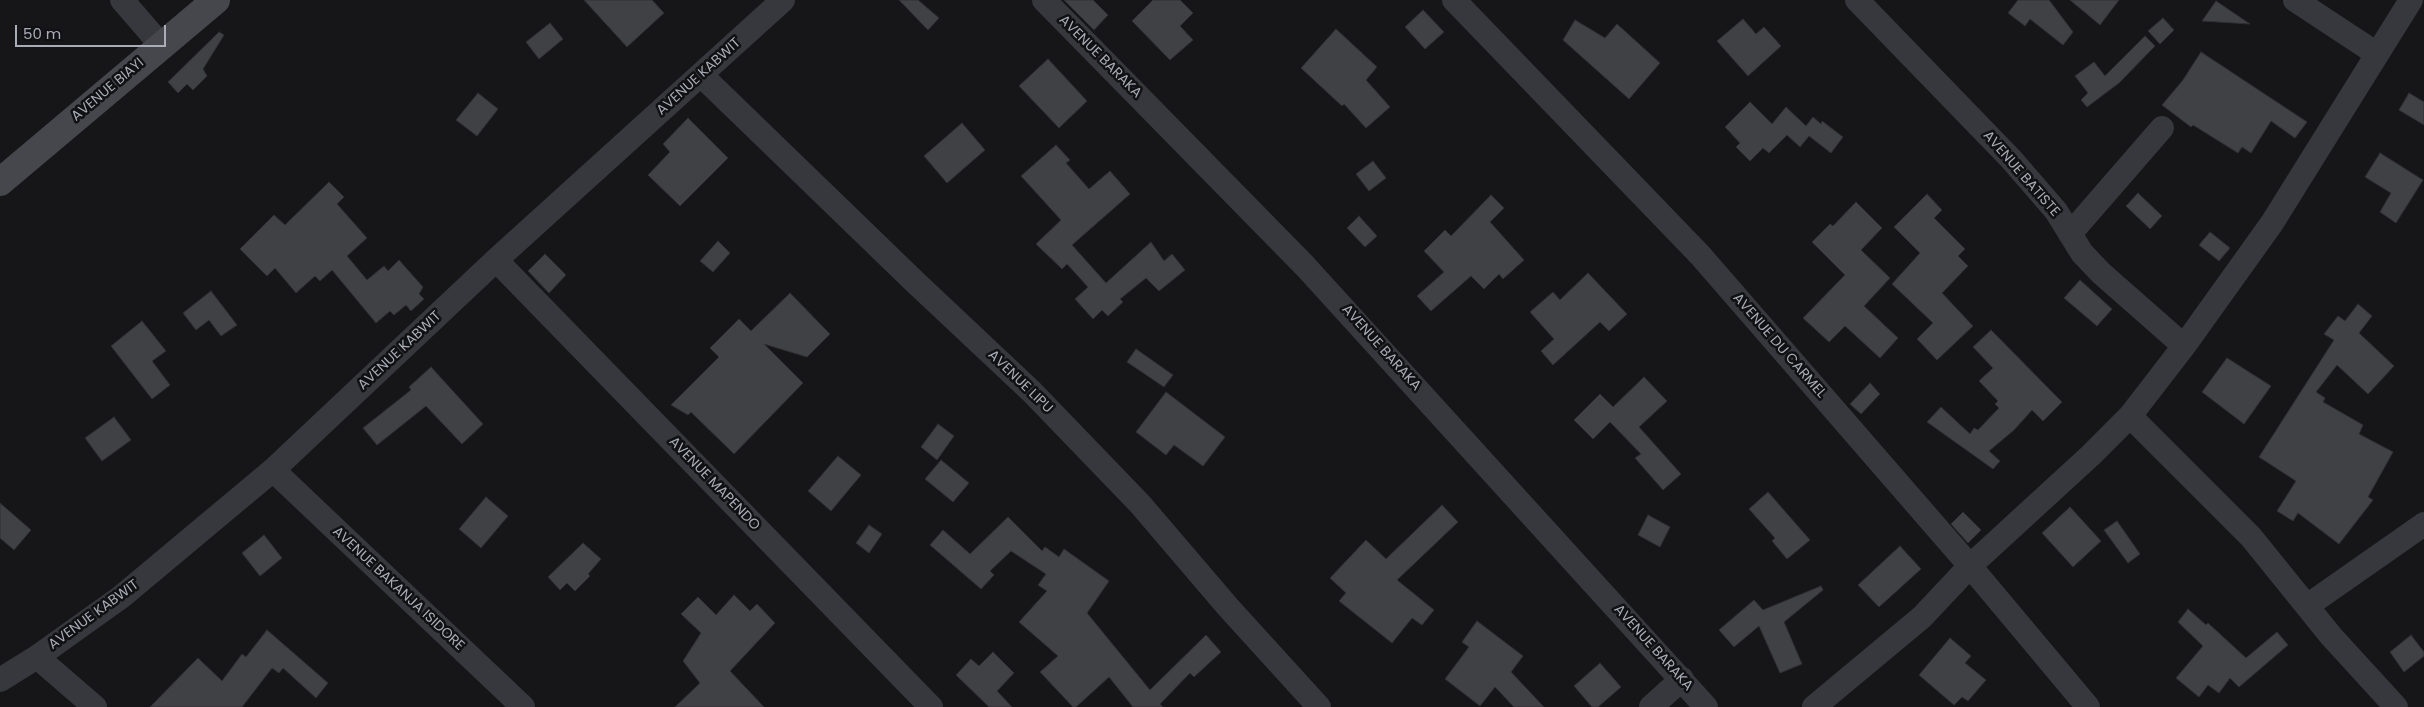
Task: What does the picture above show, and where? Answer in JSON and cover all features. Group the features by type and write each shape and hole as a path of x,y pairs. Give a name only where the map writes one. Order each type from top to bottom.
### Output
{"street":[{"path":"122,0 161,45"},
{"name":"AVENUE BIAYI","path":"0,182 216,0"},
{"name":"AVENUE KABWIT","path":"0,680 121,597 273,470 496,260 783,0"},
{"name":"AVENUE BARAKA","path":"1044,0 1306,266 1706,707"},
{"name":"AVENUE DU CARMEL","path":"1454,0 1700,255 1970,566 2088,707"},
{"name":"AVENUE BATISTE","path":"1857,0 2011,159 2056,211 2082,253 2101,273 2184,346"},
{"path":"2295,0 2377,54"},
{"path":"1814,707 1922,617 1970,566 2091,455 2130,416 2184,346 2272,223 2411,0"},
{"name":"AVENUE LIPU","path":"701,76 1032,392 1140,504 1228,607 1319,707"},
{"path":"2070,234 2162,128"},
{"name":"AVENUE MAPENDO","path":"496,260 931,707"},
{"path":"2130,416 2236,521 2331,636 2396,707"},
{"name":"AVENUE BAKANJA ISIDORE","path":"273,470 523,707"},
{"path":"2308,606 2424,524"},
{"path":"36,657 95,707"},
{"path":"1651,707 1682,679"}],"building":[{"path":"584,0 652,0 664,13 627,47"},
{"path":"899,0 918,0 939,18 928,30"},
{"path":"1064,0 1093,0 1108,15 1094,30"},
{"path":"1153,0 1180,0 1193,13 1180,26 1193,40 1170,60 1132,21"},
{"path":"2018,0 2049,0 2073,32 2063,45 2030,19 2025,26 2008,13"},
{"path":"2070,0 2119,0 2100,25"},
{"path":"2216,1 2250,24 2202,21"},
{"path":"1423,10 1444,32 1425,49 1405,27"},
{"path":"2163,18 2174,30 2160,44 2148,31"},
{"path":"1743,19 1756,34 1764,27 1781,46 1748,76 1717,41"},
{"path":"1575,20 1605,38 1617,24 1660,63 1629,99 1563,40"},
{"path":"550,23 563,39 539,59 526,42"},
{"path":"1336,29 1377,67 1366,80 1390,107 1366,128 1344,104 1342,106 1301,68"},
{"path":"219,32 224,35 203,69 207,76 193,90 187,84 178,93 168,82"},
{"path":"2145,36 2155,46 2119,83 2087,107 2081,100 2088,93 2075,76 2094,62 2105,76"},
{"path":"2201,52 2307,122 2295,138 2271,121 2251,153 2242,147 2238,153 2193,125 2191,127 2162,105 2183,80"},
{"path":"1048,59 1087,101 1059,128 1019,86"},
{"path":"478,93 498,109 477,136 456,120"},
{"path":"2409,93 2424,102 2424,125 2399,110"},
{"path":"1750,102 1772,124 1786,107 1806,126 1813,117 1821,124 1822,121 1843,137 1831,153 1809,136 1800,147 1787,135 1769,153 1763,148 1750,161 1736,147 1740,143 1725,127"},
{"path":"688,118 728,158 680,206 648,175 670,152 663,144"},
{"path":"962,123 985,150 947,183 924,156"},
{"path":"1056,145 1070,160 1066,163 1089,189 1110,171 1130,194 1072,245 1106,283 1151,242 1164,261 1172,254 1185,270 1159,291 1146,278 1120,299 1123,302 1108,316 1102,310 1093,319 1075,299 1088,287 1067,264 1062,269 1036,244 1061,220 1021,176"},
{"path":"2380,153 2423,180 2396,223 2380,212 2391,193 2365,177"},
{"path":"1373,161 1386,178 1369,191 1356,174"},
{"path":"329,182 344,197 337,204 367,238 347,256 367,280 384,266 388,271 399,260 423,287 419,294 424,299 411,311 406,305 394,315 390,311 376,323 332,270 320,281 315,276 296,293 275,268 267,276 240,249 274,215 285,225"},
{"path":"2138,193 2162,216 2150,229 2126,206"},
{"path":"1927,194 1942,210 1934,218 1965,249 1958,256 1968,266 1942,293 1973,326 1937,360 1917,339 1933,323 1892,284 1920,253 1894,227"},
{"path":"1491,195 1504,208 1490,222 1524,260 1503,279 1499,274 1484,289 1471,276 1431,311 1417,296 1444,272 1424,251 1445,230 1451,236"},
{"path":"1856,202 1882,228 1861,250 1890,278 1864,306 1898,338 1880,358 1845,326 1829,342 1803,318 1845,275 1812,242 1830,224 1833,226"},
{"path":"1359,216 1377,236 1365,247 1347,228"},
{"path":"2210,232 2230,248 2219,261 2199,245"},
{"path":"718,241 730,253 713,272 700,261"},
{"path":"545,254 566,275 549,293 528,271"},
{"path":"1588,273 1627,314 1609,331 1600,322 1553,365 1541,351 1554,339 1530,312 1553,292 1560,300"},
{"path":"2080,280 2112,309 2097,326 2064,298"},
{"path":"211,291 237,325 221,336 209,320 196,330 183,313"},
{"path":"790,293 830,334 807,357 764,344 803,383 734,454 691,412 688,415 671,405 719,357 710,348 739,319 751,331"},
{"path":"2358,304 2372,316 2359,333 2394,366 2368,394 2337,365 2316,392 2325,398 2323,402 2363,425 2359,434 2393,452 2368,497 2373,500 2339,544 2298,513 2293,521 2277,511 2296,481 2259,457 2334,340 2324,334 2338,316 2345,321"},
{"path":"142,321 166,351 152,361 170,385 152,399 111,346"},
{"path":"1991,330 2062,402 2043,421 2032,410 2014,430 1989,451 2000,461 1993,469 1927,422 1941,407 1970,434 1974,428 1978,430 1999,408 1995,404 1998,401 1979,381 1993,368 1973,347"},
{"path":"1136,349 1173,375 1164,387 1127,362"},
{"path":"2227,358 2271,386 2244,424 2202,392"},
{"path":"431,367 483,424 462,444 426,406 377,445 363,428 411,390 409,387"},
{"path":"1644,377 1667,401 1639,427 1681,474 1663,490 1635,458 1641,454 1610,422 1593,439 1574,420 1600,394 1613,407"},
{"path":"1870,383 1880,394 1861,414 1850,404"},
{"path":"1166,392 1225,437 1203,466 1174,445 1166,455 1136,432"},
{"path":"114,417 131,440 102,461 85,438"},
{"path":"938,424 954,436 937,460 921,447"},
{"path":"838,456 861,475 831,511 808,491"},
{"path":"941,460 969,483 953,502 925,479"},
{"path":"1768,492 1810,540 1787,559 1772,541 1775,538 1749,509"},
{"path":"486,497 508,516 481,548 459,529"},
{"path":"0,503 31,530 14,550 0,538"},
{"path":"1442,505 1458,522 1397,580 1434,610 1422,625 1412,618 1392,643 1339,601 1346,593 1330,578 1366,540 1386,559"},
{"path":"2070,507 2101,541 2073,567 2042,533"},
{"path":"1963,512 1981,530 1968,543 1951,524"},
{"path":"1648,515 1670,527 1660,547 1638,535"},
{"path":"1008,517 1042,551 1045,547 1059,557 1064,549 1109,581 1087,613 1150,690 1206,635 1221,652 1194,677 1190,673 1160,704 1163,707 1133,707 1109,677 1076,707 1073,707 1040,672 1058,656 1019,622 1047,591 1038,585 1046,574 1011,551 990,571 994,575 981,589 930,545 943,530 970,554"},
{"path":"2117,521 2140,554 2128,563 2104,530"},
{"path":"869,525 882,534 869,553 856,543"},
{"path":"264,535 282,558 260,576 242,553"},
{"path":"583,543 601,559 588,574 590,576 575,591 567,583 560,590 548,577"},
{"path":"1900,546 1921,569 1879,607 1858,585"},
{"path":"1821,586 1823,590 1784,622 1802,664 1780,673 1759,626 1734,647 1719,630 1754,600 1763,610"},
{"path":"734,595 750,611 757,604 775,623 730,671 764,707 675,707 700,683 683,661 701,633 681,614 698,597 716,615"},
{"path":"2188,609 2206,625 2208,623 2246,658 2277,632 2288,645 2239,687 2230,678 2219,693 2208,685 2199,697 2176,678 2203,646 2178,622"},
{"path":"1477,621 1523,656 1511,672 1544,707 1514,707 1495,687 1480,706 1445,679 1469,647 1462,642"},
{"path":"267,630 328,683 316,698 283,668 279,673 272,668 242,707 150,707 198,658 222,681 242,654 246,657"},
{"path":"2411,635 2424,652 2424,656 2404,672 2390,652"},
{"path":"1950,638 1971,656 1965,663 1986,680 1968,701 1962,697 1954,705 1919,675"},
{"path":"993,652 1014,673 997,691 1012,707 989,707 956,675 971,659 979,666"},
{"path":"1600,663 1621,687 1598,707 1592,707 1574,686"}]}
